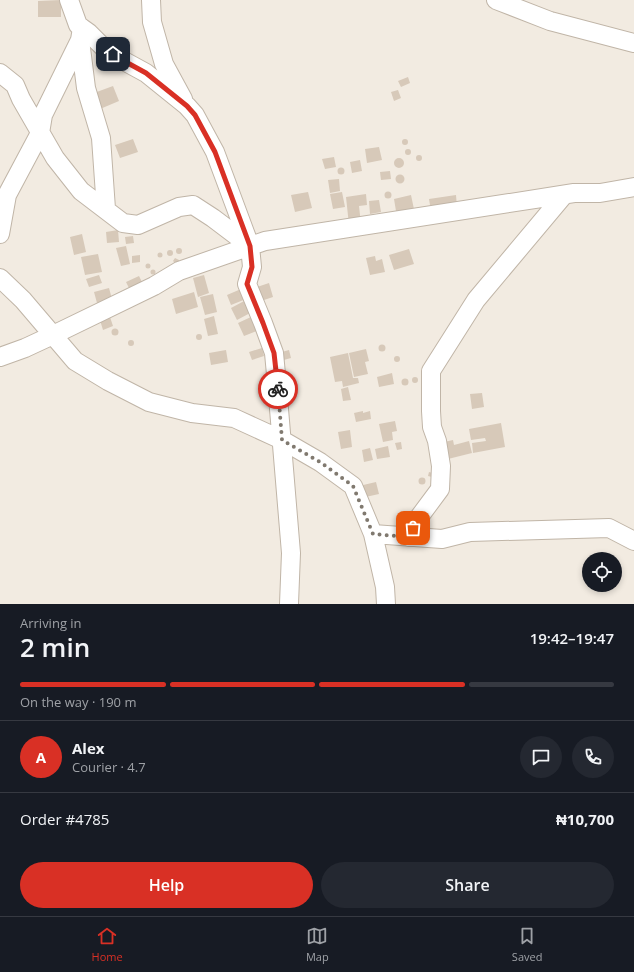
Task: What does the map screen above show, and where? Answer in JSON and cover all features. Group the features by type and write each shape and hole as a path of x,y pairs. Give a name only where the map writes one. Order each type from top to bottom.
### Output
{"street":[{"path":"69,0 81,34 86,88 101,138 106,209"},
{"path":"150,0 152,22 164,64 187,106"},
{"path":"496,0 550,21 634,43"},
{"path":"81,34 89,33 102,46 124,61 146,73 187,106 195,115 215,152 250,246 252,267 247,284 274,353 291,552 289,604"},
{"path":"0,234 1,215 7,195 6,186 40,133 43,115 81,34"},
{"path":"0,73 15,85 21,99 55,158 81,191 123,223 138,225 179,207 192,205 213,218 250,246"},
{"path":"0,357 54,335 154,286 178,271 265,241 574,193 600,193 634,187"},
{"path":"409,537 417,520 440,489 440,466 437,441 432,427 431,371 476,300 564,195"},
{"path":"0,278 23,300 75,361 149,402 192,413 234,418 282,440 320,462 353,486 373,534 386,604"},
{"path":"373,534 442,539 470,532 609,528 634,541"}],"building":[{"path":"61,0 61,17 38,17 38,1"},
{"path":"408,77 410,83 401,87 398,81"},
{"path":"113,86 119,101 100,109 94,93"},
{"path":"398,90 401,98 394,101 391,92"},
{"path":"133,139 138,152 120,158 115,145"},
{"path":"405,139 408,142 405,145 402,142"},
{"path":"379,147 382,160 367,163 365,149"},
{"path":"408,149 411,152 408,155 405,152"},
{"path":"419,155 422,158 419,161 416,158"},
{"path":"334,157 336,167 325,169 322,159"},
{"path":"399,158 404,163 399,168 394,163"},
{"path":"360,160 362,171 352,173 350,162"},
{"path":"341,167 344,168 344,174 341,175 338,174 337,171 338,168"},
{"path":"390,171 391,179 381,180 380,172"},
{"path":"398,175 402,175 404,179 402,183 398,183 396,181 396,177"},
{"path":"339,179 340,191 330,193 328,180"},
{"path":"308,192 312,208 295,212 291,195"},
{"path":"342,192 345,207 333,209 330,194"},
{"path":"388,192 391,195 388,198 385,195"},
{"path":"366,194 367,205 359,206 361,224 349,225 346,197"},
{"path":"411,195 415,214 397,217 394,199"},
{"path":"456,195 457,207 431,211 429,199"},
{"path":"379,200 381,212 370,214 369,201"},
{"path":"118,230 119,242 107,243 106,232"},
{"path":"82,234 86,252 74,255 70,237"},
{"path":"133,236 134,243 126,244 125,237"},
{"path":"126,246 130,264 121,266 116,248"},
{"path":"179,248 182,251 179,254 176,251"},
{"path":"409,249 414,264 394,270 389,255"},
{"path":"170,250 173,253 170,256 167,253"},
{"path":"160,252 163,255 160,258 157,255"},
{"path":"98,254 102,272 85,275 81,257"},
{"path":"140,255 140,262 132,263 132,256"},
{"path":"375,256 376,261 382,259 385,272 370,275 366,258"},
{"path":"175,258 179,260 179,262 175,263 173,261"},
{"path":"148,263 151,266 148,269 145,266"},
{"path":"153,269 156,272 153,275 150,272"},
{"path":"99,275 102,283 89,287 86,279"},
{"path":"204,275 209,293 198,297 193,278"},
{"path":"139,276 144,286 131,292 126,282"},
{"path":"269,283 273,297 261,301 257,287"},
{"path":"109,288 112,299 97,303 94,292"},
{"path":"241,289 246,299 231,305 227,295"},
{"path":"194,292 198,307 176,314 172,299"},
{"path":"213,294 217,312 205,315 200,297"},
{"path":"246,300 252,312 237,320 231,308"},
{"path":"109,314 113,326 103,330 99,317"},
{"path":"214,316 218,334 208,336 204,319"},
{"path":"253,316 259,330 244,336 238,323"},
{"path":"115,328 118,329 118,335 115,336 112,335 111,332 112,329"},
{"path":"199,334 202,337 199,340 196,337"},
{"path":"131,340 134,343 131,346 128,343"},
{"path":"382,345 385,348 382,351 379,348"},
{"path":"262,348 264,356 252,360 249,352"},
{"path":"366,349 369,361 365,362 368,374 354,377 349,353"},
{"path":"226,350 228,362 211,365 209,353"},
{"path":"289,350 291,358 280,361 278,353"},
{"path":"348,353 353,378 358,378 359,383 343,387 342,381 335,382 330,357"},
{"path":"397,356 400,359 397,362 394,359"},
{"path":"392,373 394,384 379,387 377,377"},
{"path":"415,377 418,380 415,383 412,380"},
{"path":"405,379 408,382 405,385 402,382"},
{"path":"348,387 351,400 343,401 341,389"},
{"path":"482,393 484,407 472,409 470,394"},
{"path":"363,411 363,413 370,411 371,419 356,422 354,413"},
{"path":"395,421 397,431 392,432 393,440 383,442 379,424"},
{"path":"501,423 505,447 473,453 472,443 486,441 485,438 471,440 469,429"},
{"path":"350,430 352,447 341,449 338,432"},
{"path":"453,440 454,445 469,441 472,453 444,460 440,443"},
{"path":"401,442 402,449 397,450 395,443"},
{"path":"388,446 390,457 377,459 375,449"},
{"path":"370,448 373,460 364,462 362,450"},
{"path":"429,472 433,473 432,477 428,476"},
{"path":"422,478 425,481 422,484 419,481"},
{"path":"376,482 379,494 361,498 359,486"}],"way so far":[{"path":"278,389 282,440 320,462 353,486 373,534 409,537 413,528"}],"route":[{"path":"113,54 146,73 187,106 195,115 215,152 250,246 252,267 247,284 274,353 278,389"}]}
